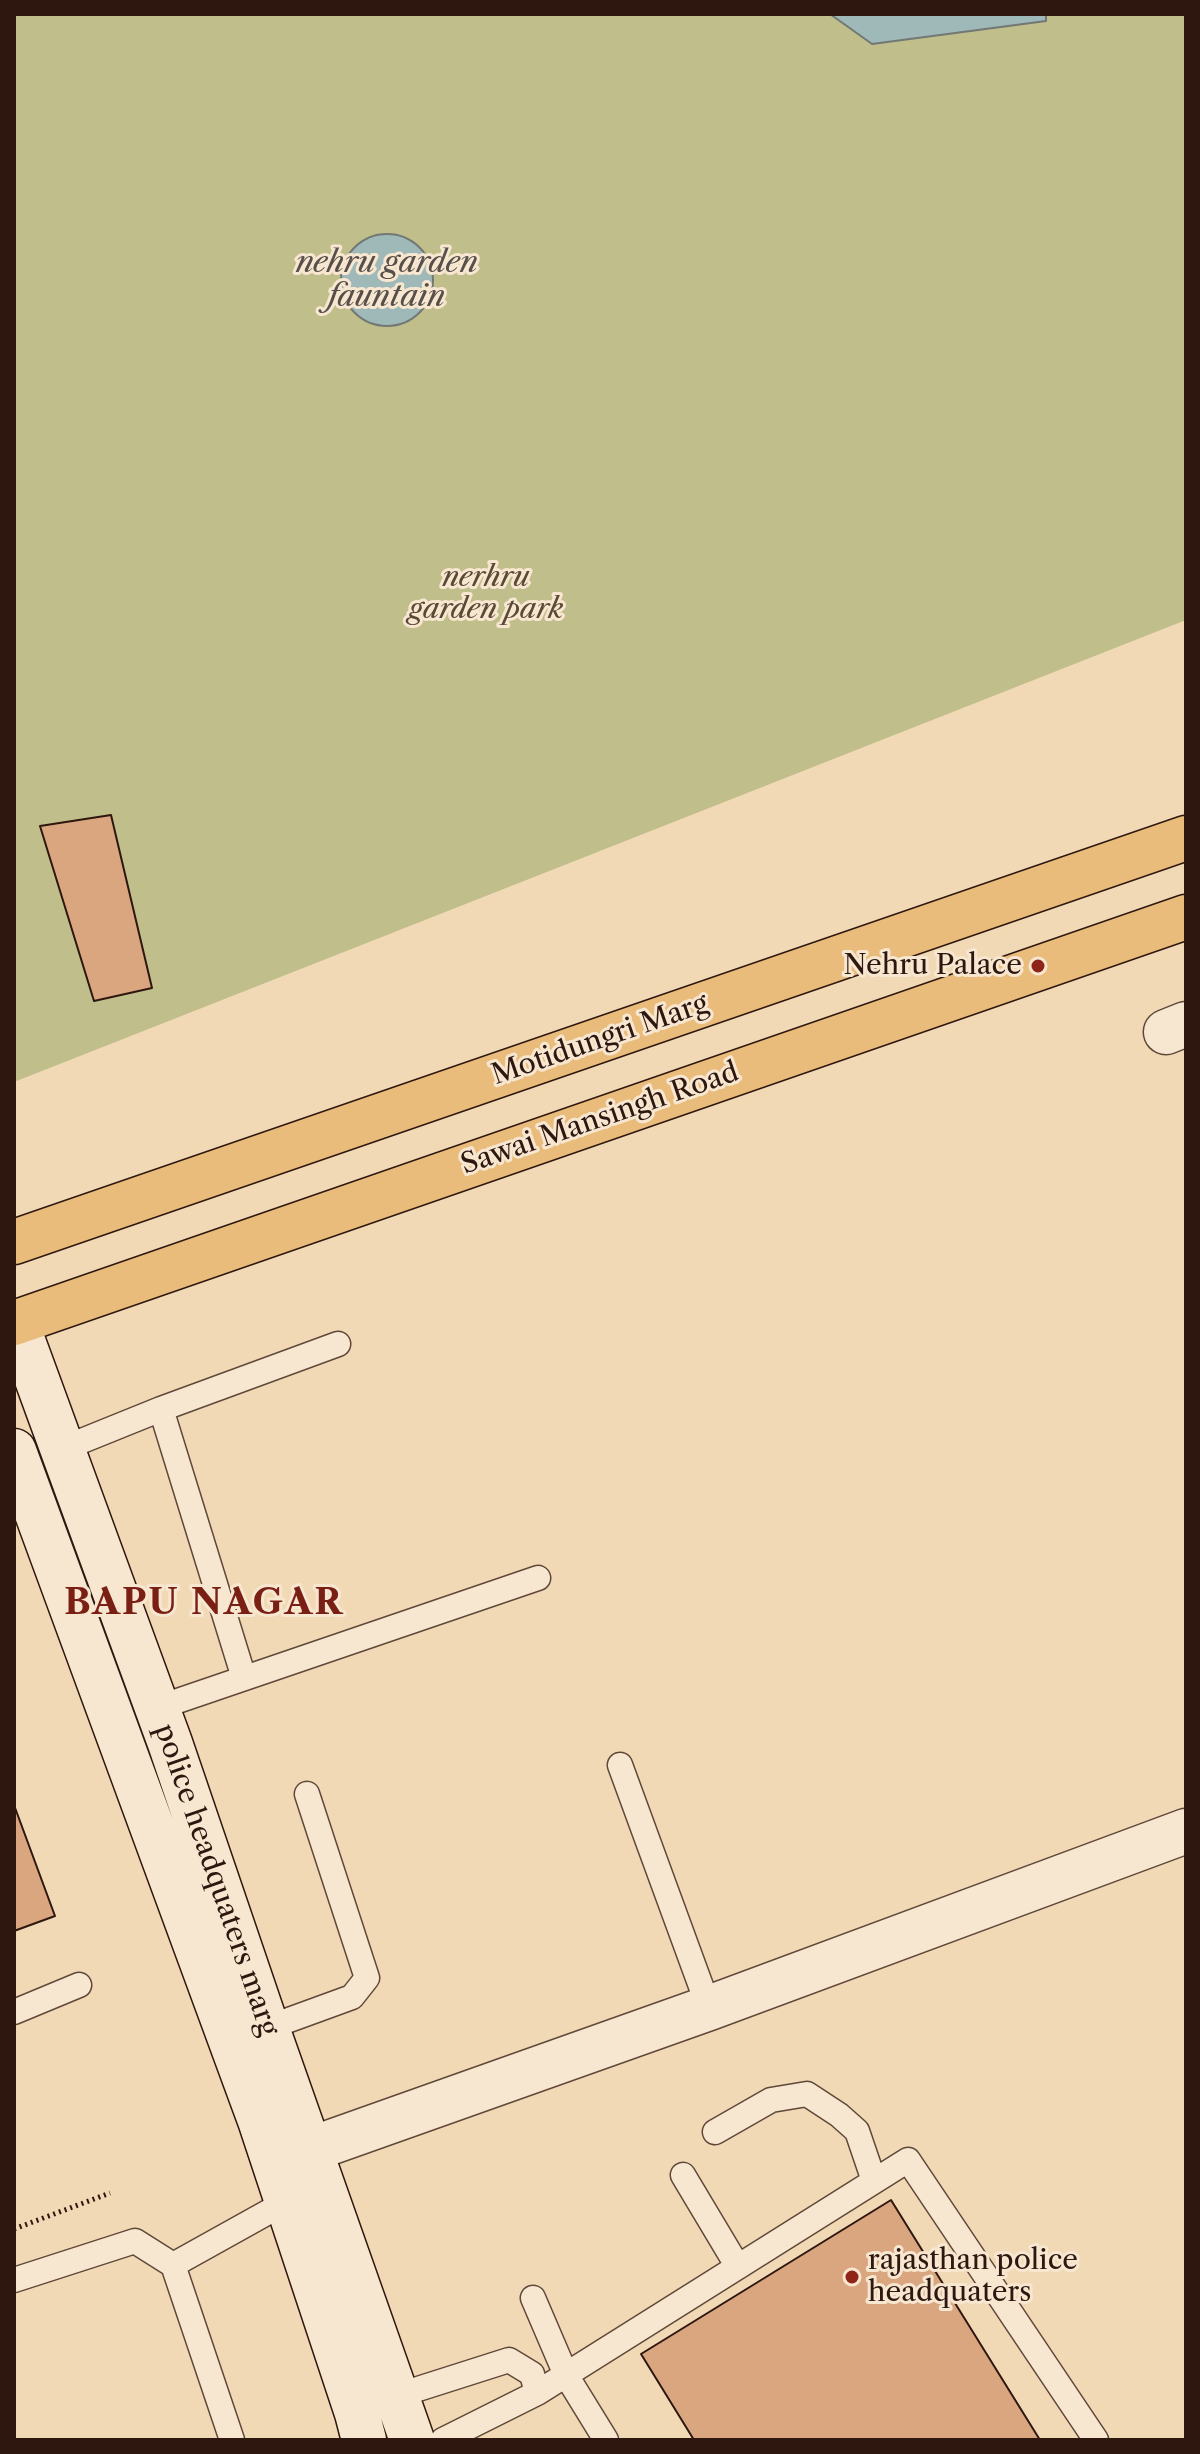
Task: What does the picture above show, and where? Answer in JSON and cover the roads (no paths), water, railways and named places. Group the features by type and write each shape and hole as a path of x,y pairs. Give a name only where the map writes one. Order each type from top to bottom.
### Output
{"main road":[{"name":"Motidungri Marg","path":"14,1242 1186,838"},
{"name":"Sawai Mansingh Road","path":"15,1322 1186,917"}],"street":[{"name":"police headquaters marg","path":"15,1322 157,1708 412,2440"},
{"name":"police headquaters marg","path":"14,1451 261,2123 288,2201 356,2438"},
{"path":"309,2150 709,2008 1186,1831"}],"lane":[{"path":"62,1449 338,1344"},
{"path":"161,1409 244,1678"},
{"path":"157,1708 538,1578"},
{"path":"620,1765 709,2008"},
{"path":"267,2028 352,1997 367,1978 307,1794"},
{"path":"14,2012 79,1985"},
{"path":"715,2132 771,2100 807,2094 857,2131 874,2181"},
{"path":"443,2440 537,2393 908,2160 1096,2440"},
{"path":"683,2175 738,2267"},
{"path":"173,2265 288,2201"},
{"path":"14,2280 135,2241 173,2265 232,2440"},
{"path":"533,2298 566,2375 606,2440"},
{"path":"396,2396 509,2360 532,2374 537,2393"}],"water":[{"path":"830,14 1046,14 1046,21 872,44"},
{"name":"nehru garden fauntain","path":"387,234 405,237 420,247 430,262 433,280 430,298 420,313 405,323 387,326 369,323 354,313 344,298 341,280 344,262 354,247 369,237"}],"place":[{"name":"Nehru Palace","path":"1038,966"},
{"name":"rajasthan police headquaters","path":"852,2277"}],"district":[{"name":"BAPU NAGAR","path":"204,1604"}],"park label":[{"name":"nerhru garden park","path":"486,594"}]}
